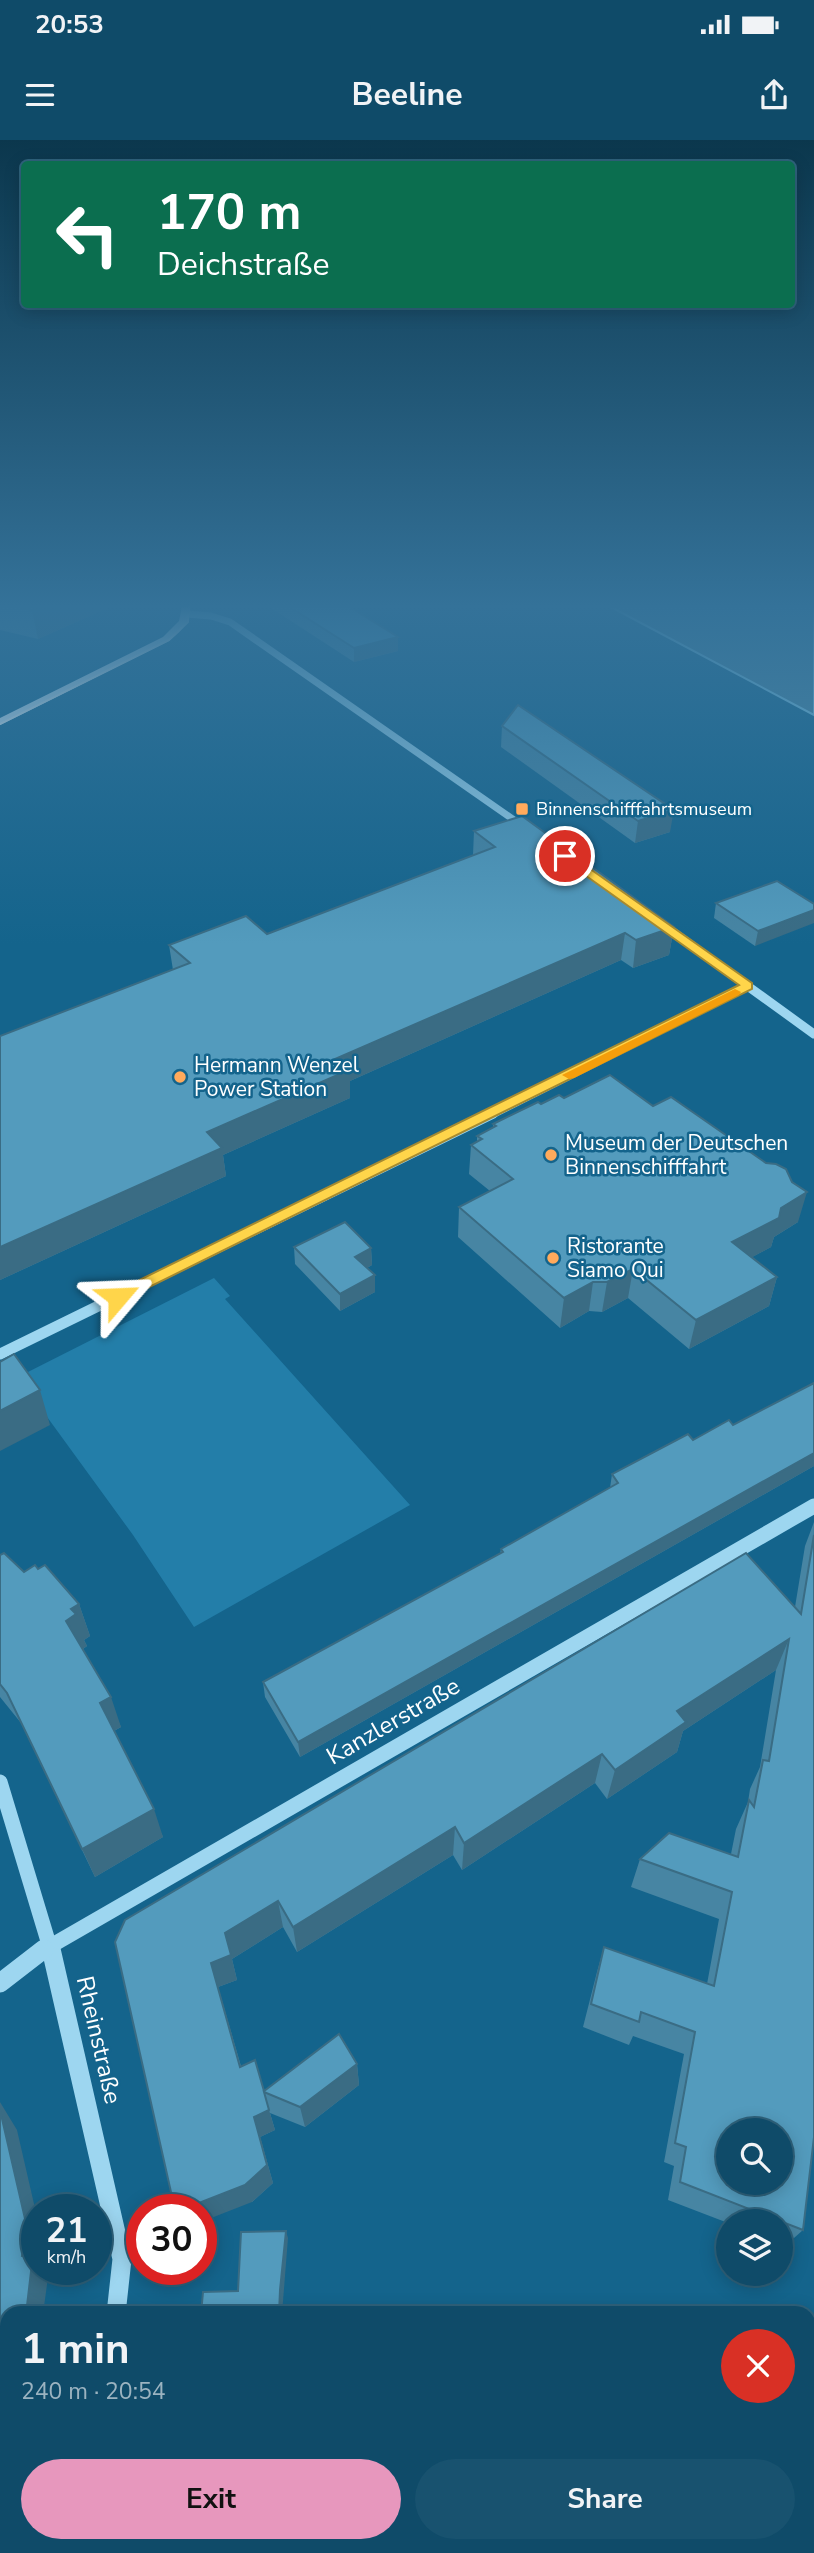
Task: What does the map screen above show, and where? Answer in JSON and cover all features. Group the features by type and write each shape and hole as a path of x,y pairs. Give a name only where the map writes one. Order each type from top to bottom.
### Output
{"street":[{"path":"368,719 532,833"},
{"path":"656,920 814,1034"},
{"path":"0,1354 353,1183 747,986"},
{"name":"Kanzlerstraße","path":"0,1983 50,1945 814,1506"},
{"name":"Rheinstraße","path":"0,1782 50,1945 122,2259 117,2306"}],"shaded area":[{"path":"214,1278 230,1296 225,1299 410,1505 194,1627 133,1535 18,1377"}],"building":[{"path":"508,719 538,719 674,810 638,821 502,726"},
{"name":"Hermann Wenzel Power Station","path":"522,816 674,927 636,940 625,933 335,1059 349,1070 207,1132 222,1148 0,1247 0,1036 190,963 169,945 246,916 267,934 495,847 474,831"},
{"path":"777,881 814,904 814,910 758,931 716,903"},
{"path":"610,1075 653,1106 671,1097 766,1163 786,1169 792,1182 807,1192 781,1208 779,1218 732,1242 777,1277 696,1320 633,1269 607,1282 593,1282 564,1298 459,1207 513,1179 471,1145 482,1139 477,1136 496,1126 493,1124 538,1102 541,1104 559,1095 564,1098"},
{"path":"345,1222 371,1248 355,1257 375,1275 340,1294 294,1247"},
{"path":"14,1354 40,1390 0,1411 0,1362"},
{"path":"814,1383 814,1453 298,1742 263,1682 503,1552 501,1549 618,1483 612,1474 688,1434 693,1440 729,1420 733,1425"},
{"path":"814,1535 814,2137 803,2230 793,2226 793,2209 749,2209 680,2182 686,2147 675,2143 695,2032 641,2012 639,2022 591,2004 604,1947 714,1986 732,1892 640,1859 669,1833 738,1857 749,1800 754,1807 763,1760 769,1761 789,1639 677,1711 686,1722 615,1770 602,1754 464,1843 455,1827 293,1927 278,1901 225,1933 231,1955 211,1963 240,2067 255,2060 264,2091 339,2034 357,2064 300,2107 264,2092 269,2110 254,2117 267,2165 245,2185 217,2196 171,2194 115,1942 125,1920 746,1553 801,1614"},
{"path":"4,1553 24,1572 35,1565 38,1569 45,1565 79,1604 71,1609 76,1614 66,1621 111,1697 100,1703 154,1809 82,1849 7,1693 0,1684 0,1555"},
{"path":"0,2110 21,2201 21,2285 29,2285 27,2306 0,2306"},
{"path":"286,2231 279,2306 202,2306 203,2292 238,2291 241,2232"}],"tram line":[{"path":"0,724 11,719"}],"slow traffic":[{"path":"569,1075 735,992"}],"place":[{"name":"Binnenschifffahrtsmuseum","path":"522,809"},
{"name":"Hermann Wenzel Power Station","path":"180,1077"},
{"name":"Museum der Deutschen Binnenschifffahrt","path":"551,1155"},
{"name":"Ristorante Siamo Qui","path":"553,1258"}],"route":[{"path":"118,1297 747,986 565,856"}]}
